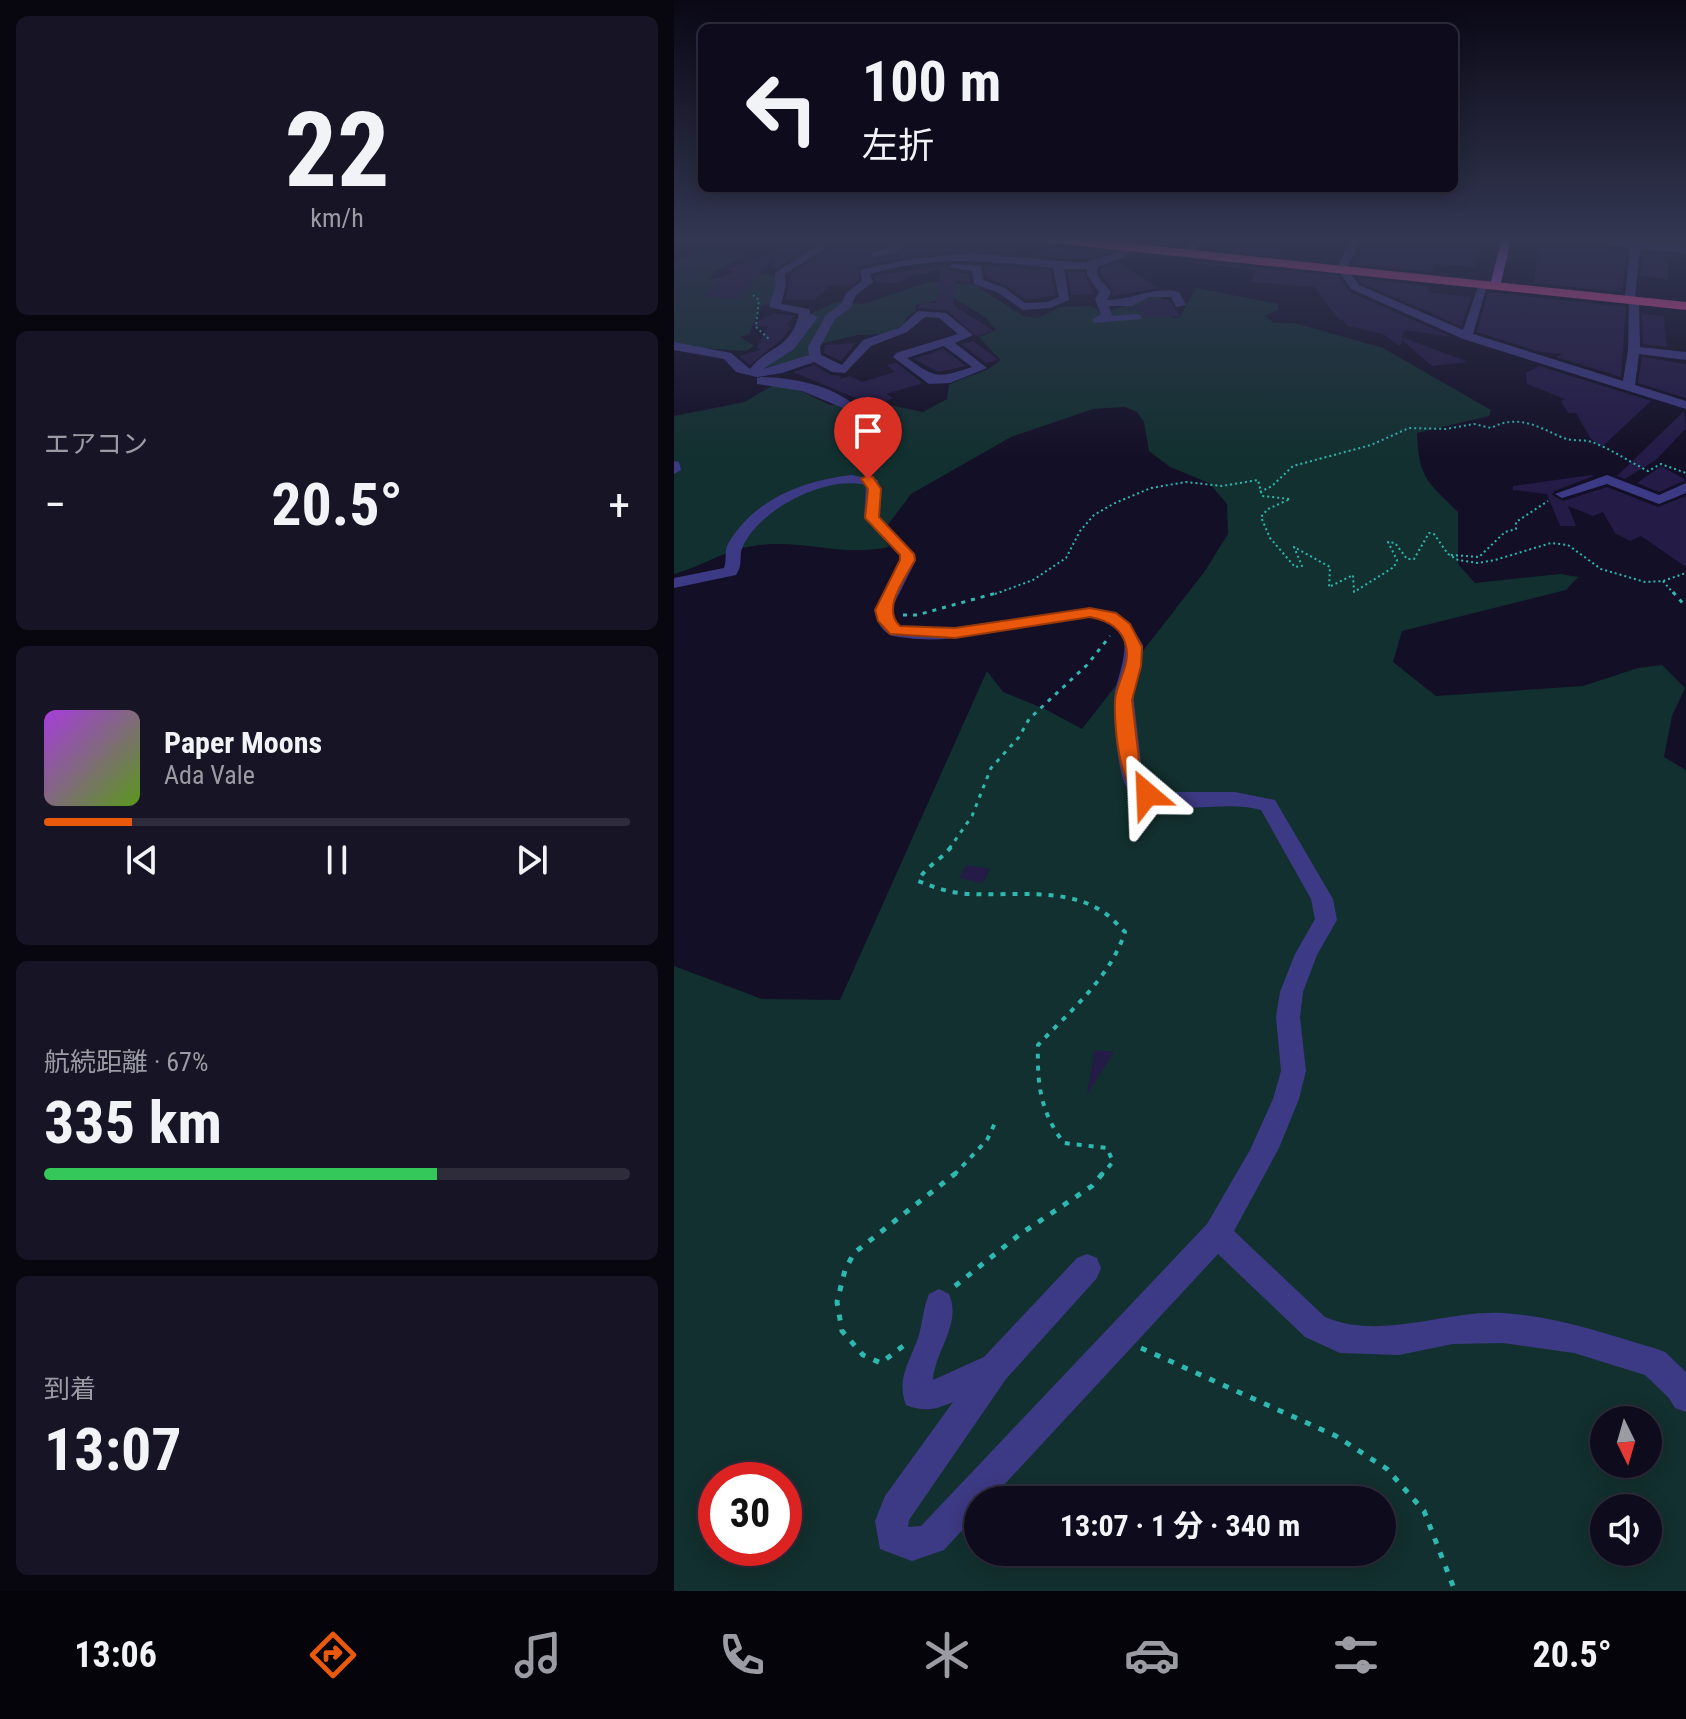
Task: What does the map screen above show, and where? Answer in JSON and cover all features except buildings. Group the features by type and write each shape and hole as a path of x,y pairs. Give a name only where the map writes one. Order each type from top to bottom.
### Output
{"street":[{"path":"755,372 799,337 805,311"},
{"path":"802,325 812,317 832,311"},
{"path":"815,357 814,347 822,331 830,317 838,311"},
{"path":"1105,311 1107,315 1097,321 1137,317"},
{"path":"1410,311 1467,336 1686,405"},
{"path":"1467,336 1478,311"},
{"path":"1628,389 1634,350 1633,311"},
{"path":"674,346 727,356 738,368 755,372 815,357 836,369 845,369 867,343 893,336 916,316 928,312 942,315 967,334 899,357 929,380 946,380 981,368 946,342"},
{"path":"1634,350 1686,356"},
{"path":"755,372 760,382 786,381 848,406"},
{"path":"674,583 730,572 734,565 734,547 768,507 819,485 861,477 873,483 872,518 907,554 908,560 883,610 890,626 906,633 955,633 1090,612 1111,617 1131,635 1134,647 1133,666 1123,700 1134,783 1147,794 1167,800 1250,799 1268,805 1322,899 1326,912 1326,920 1302,964 1291,996 1288,1017 1293,1076 1271,1134 1217,1234 932,1538 916,1545 902,1544 892,1537 891,1521 897,1508 995,1368 1087,1268"},
{"path":"1562,494 1607,479 1659,500 1686,487"},
{"path":"1217,1234 1315,1327 1340,1338 1399,1340 1453,1329 1503,1328 1574,1338 1654,1363 1680,1387 1686,1397"},
{"path":"939,1304 934,1334 917,1376 917,1394 933,1395 995,1368"}],"path":[{"path":"757,311 754,326 758,333 788,344"},
{"path":"1260,492 1272,486 1293,466 1371,445 1409,428 1446,429 1474,424 1491,428 1502,422 1520,420 1548,429 1564,439 1590,441 1648,471 1661,464 1686,473"},
{"path":"883,610 917,615 978,600 1033,580 1066,558 1080,531 1094,515 1151,488 1186,482 1222,486 1258,480 1260,492 1265,497 1290,499 1263,513 1264,530 1295,567 1302,566 1294,547 1330,567 1329,587 1346,575 1353,575 1355,592 1394,567 1397,560 1388,542 1395,543 1407,559 1414,559 1429,533 1434,534 1448,554 1458,560 1478,563 1551,543 1568,545 1601,569 1645,582 1663,581 1686,573"},
{"path":"1448,554 1479,557 1505,532 1516,529 1516,522 1562,494"},
{"path":"1663,581 1686,607"},
{"path":"939,1304 961,1279 1092,1186 1113,1162 1107,1148 1064,1143 1047,1123 1038,1097 1038,1045 1109,968 1123,944 1125,932 1115,919 1094,906 1067,898 1041,892 965,894 931,888 918,881 923,871 941,860 955,841 972,816 991,768 1019,737 1029,719 1087,665 1120,624"},
{"path":"910,1340 881,1363 861,1356 846,1340 837,1319 835,1298 845,1267 854,1253 956,1174 992,1135 995,1123"},
{"path":"1119,1340 1336,1436 1387,1469 1424,1511 1455,1591"}],"green space":[{"path":"674,311 759,311 749,334 741,337 754,346 746,351 674,346"},
{"path":"817,311 916,311 902,326 886,334 858,335 823,343 804,358 760,369 809,315"},
{"path":"976,311 1016,311 1023,316 1039,318 1052,311 1162,311 1173,318 1180,317 1183,311 1275,311 1265,316 1273,322 1298,324 1383,348 1491,410 1489,416 1417,433 1420,460 1427,478 1458,512 1458,564 1475,583 1560,574 1578,577 1566,590 1402,631 1393,662 1436,696 1583,686 1638,668 1662,665 1685,688 1672,716 1664,757 1686,770 1686,1591 674,1591 674,966 762,999 840,1000 987,671 1003,692 1045,709 1082,729 1205,571 1228,534 1227,504 1209,483 1170,467 1149,451 1144,422 1137,412 1125,407 1093,409 1011,437 911,494 881,534 889,547 844,550 788,544 758,545 733,551 674,574 674,416 745,402 780,381 830,405 885,404 923,412 947,399 949,385 988,369 1000,360 979,337 996,330"}],"route":[{"path":"868,479 874,489 870,513 874,523 907,554 908,560 883,610 885,621 896,631 955,633 1090,612 1111,617 1124,627 1131,635 1134,647 1133,666 1123,700 1132,777 1139,790 1147,794"}]}
